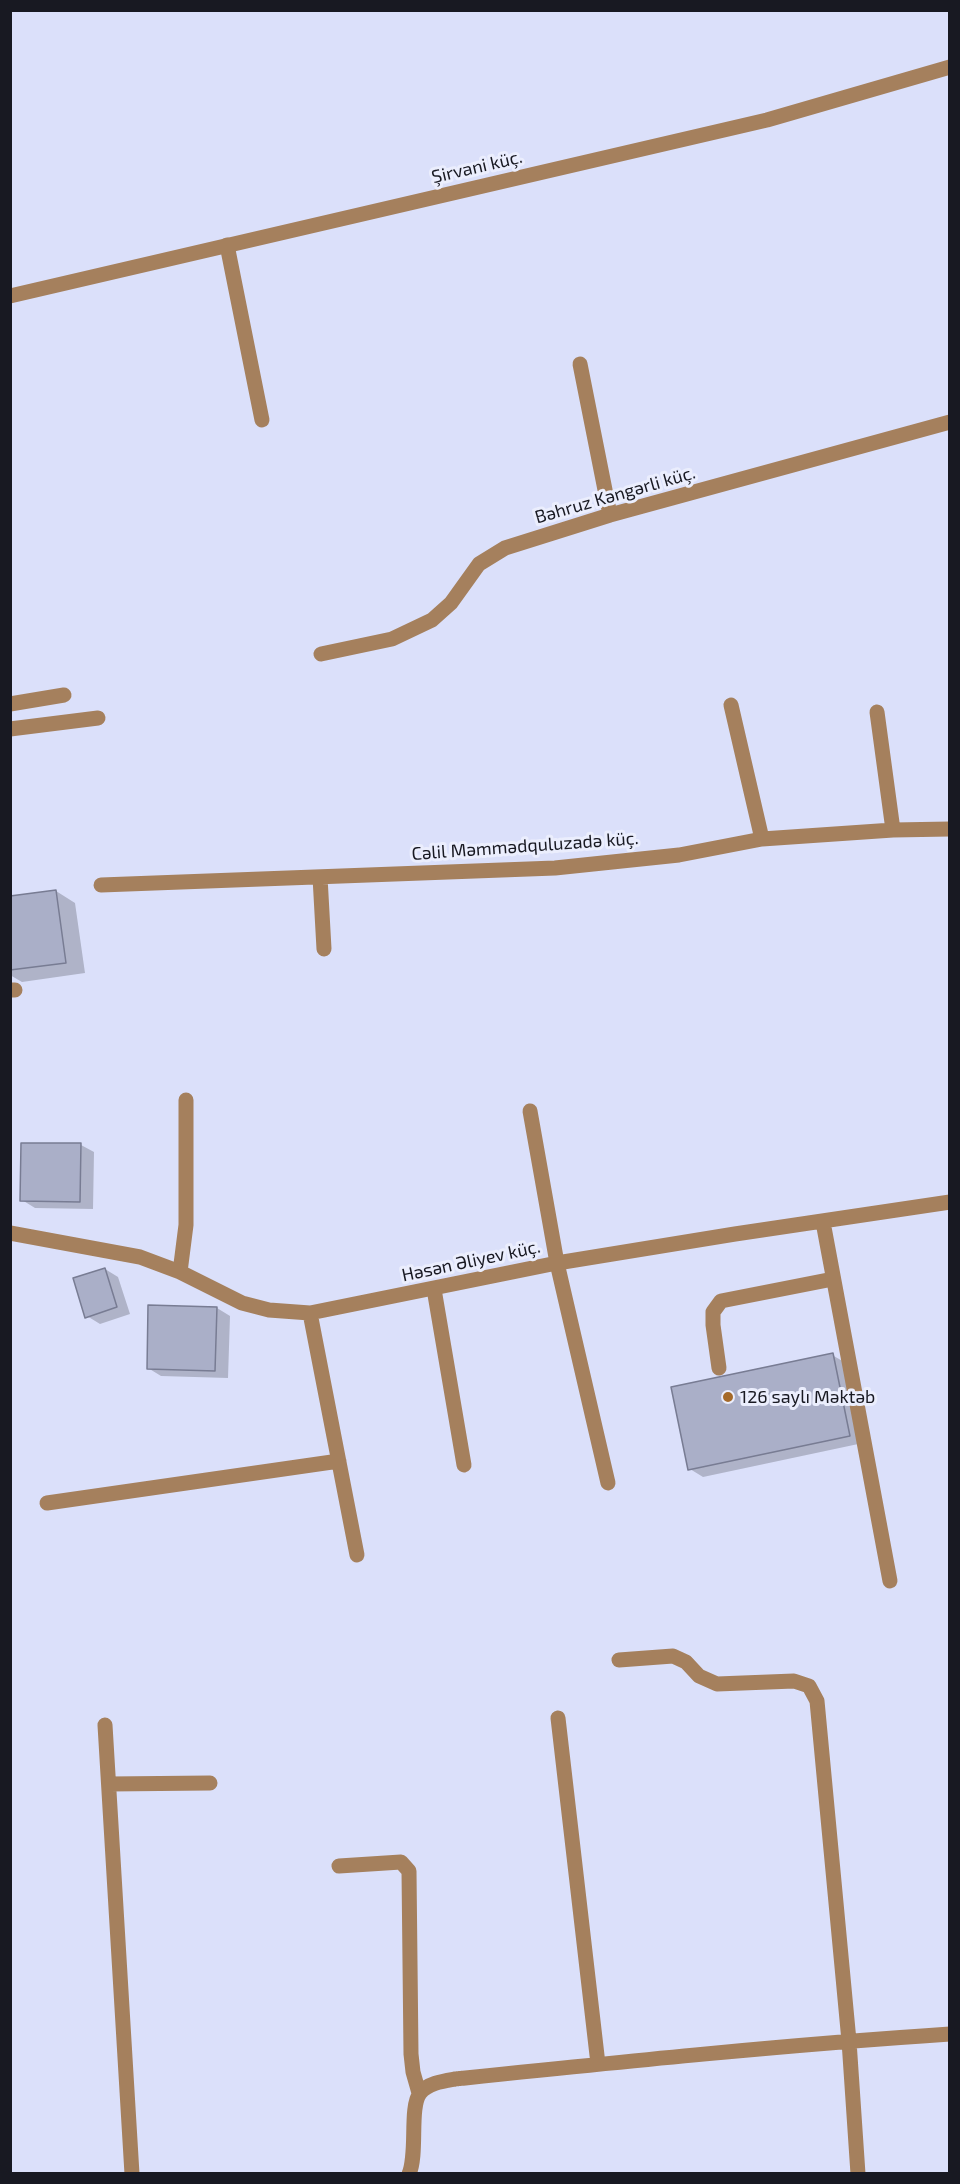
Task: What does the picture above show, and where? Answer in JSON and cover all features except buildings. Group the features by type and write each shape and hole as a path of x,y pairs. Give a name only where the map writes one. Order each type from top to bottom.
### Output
{"street":[{"name":"Şirvani küç.","path":"10,296 767,120 950,67"},
{"path":"227,245 262,420"},
{"path":"580,364 610,515"},
{"name":"Bəhruz Kəngərli küç.","path":"321,654 392,639 432,620 450,603 479,564 505,548 610,515 950,422"},
{"path":"10,704 64,695"},
{"path":"731,705 762,839"},
{"path":"877,712 893,830"},
{"path":"10,729 98,718"},
{"name":"Cəlil Məmmədquluzadə küç.","path":"101,885 555,868 679,855 762,839 893,830 950,829"},
{"path":"320,877 324,949"},
{"path":"180,1272 186,1225 186,1100"},
{"path":"530,1111 557,1263 608,1483"},
{"name":"Həsən Əliyev küç.","path":"10,1233 140,1257 180,1272 242,1303 269,1310 310,1313 557,1263 735,1233 950,1202"},
{"path":"823,1222 890,1581"},
{"path":"720,1368 712,1325 713,1312 721,1301 833,1279"},
{"path":"434,1288 464,1465"},
{"path":"310,1313 357,1555"},
{"path":"47,1503 339,1461"},
{"path":"619,1660 674,1656 686,1662 699,1676 717,1684 794,1681 809,1686 817,1701 849,2040 858,2174"},
{"path":"558,1718 598,2064"},
{"path":"105,1725 132,2174"},
{"path":"109,1784 210,1783"},
{"path":"339,1866 401,1862 409,1871 411,2054 419,2093 415,2107 413,2164 409,2174"},
{"path":"419,2093 432,2084 455,2079 849,2040 950,2034"}],"place":[{"name":"126 saylı Məktəb","path":"728,1397"}]}
